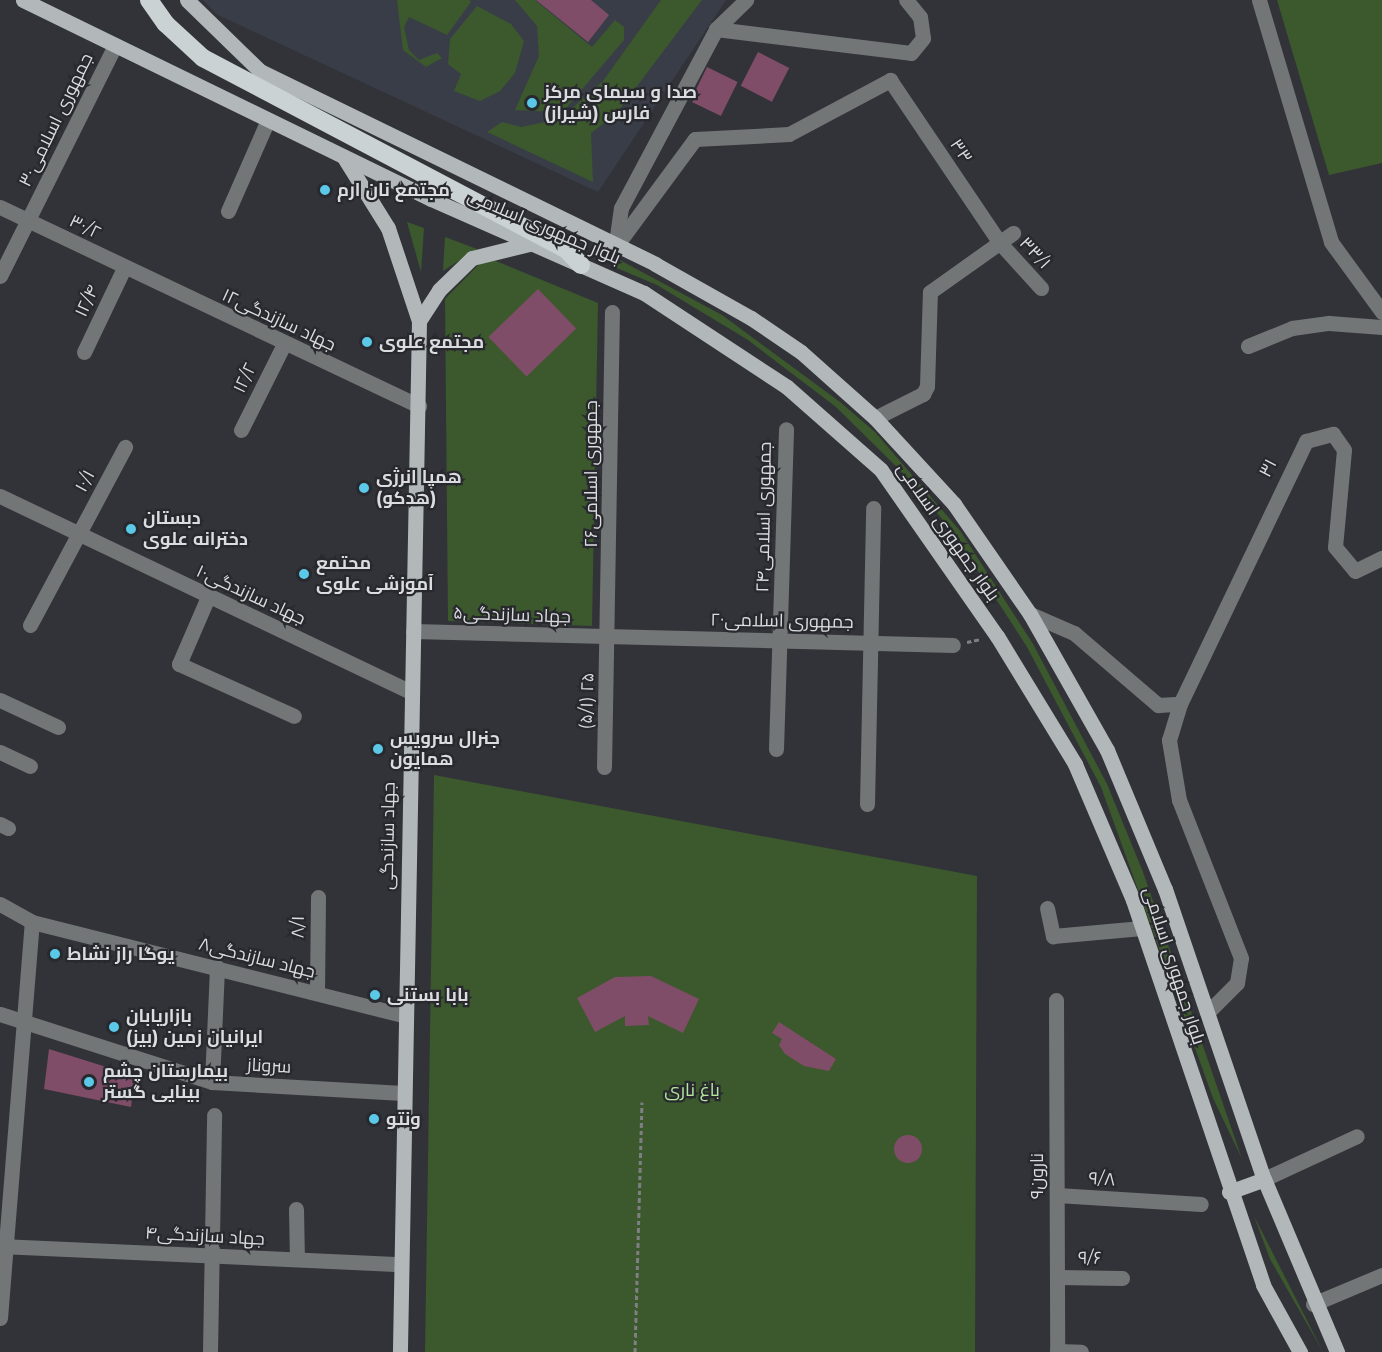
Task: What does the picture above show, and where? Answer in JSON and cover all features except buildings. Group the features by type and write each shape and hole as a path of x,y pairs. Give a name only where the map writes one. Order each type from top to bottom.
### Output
{"highway":[{"path":"149,0 166,24 203,58 566,249 581,265"}],"main road":[{"name":"بلوار جمهوری اسلامی","path":"22,0 529,244 644,293 725,341 794,392 874,464 920,520 997,636 1075,764 1142,928 1229,1192 1263,1285 1300,1352"},
{"name":"بلوار جمهوری اسلامی","path":"187,0 260,71 616,246 751,318 801,352 876,418 954,504 1030,614 1107,750 1165,889 1264,1179 1313,1304 1337,1352"},
{"path":"343,156 388,228 419,321"},
{"path":"419,321 439,290 472,258 529,244"},
{"name":"جهاد سازندگی","path":"400,1352 403,1015 419,321"},
{"path":"1229,1192 1264,1179"}],"street":[{"path":"616,246 621,208 716,29 746,0"},
{"path":"716,29 912,53 923,38 920,17 906,0"},
{"path":"1259,0 1331,242 1382,312"},
{"name":"جمهوری اسلامی۳۰","path":"0,276 115,45"},
{"name":"۳۳","path":"616,246 695,139 789,134 890,80 1000,243"},
{"path":"228,211 268,120"},
{"name":"۳۰/۲","path":"0,207 124,268"},
{"path":"876,418 923,394 927,386 930,292 1013,233"},
{"name":"۳۳/۱","path":"1000,243 1041,288"},
{"name":"جهاد سازندگی۱۲","path":"124,268 418,406"},
{"name":"۱۲/۴","path":"84,352 124,268"},
{"name":"جمهوری اسلامی۲۶","path":"609,637 612,312"},
{"path":"1248,346 1292,328 1329,323 1382,327"},
{"name":"۱۲/۲","path":"242,430 284,344"},
{"name":"جمهوری اسلامی۲۴","path":"776,749 786,429"},
{"name":"۳۱","path":"1180,704 1306,441 1333,434 1344,450 1335,548 1355,571 1382,558"},
{"name":"۱۰/۱","path":"30,625 126,447"},
{"name":"جهاد سازندگی۱۰","path":"0,496 411,692"},
{"path":"867,804 873,643 873,508"},
{"path":"208,597 179,664 294,716"},
{"path":"1030,614 1074,633 1158,705 1180,704 1169,740 1179,800 1241,958 1237,983 1208,1012"},
{"name":"جهاد سازندگی۵","path":"413,631 609,637"},
{"name":"جمهوری اسلامی۲۰","path":"609,637 953,645"},
{"name":"(۵/۱) ۲۵","path":"604,766 609,637"},
{"path":"0,700 58,727"},
{"path":"0,752 30,766"},
{"name":"۸/۱","path":"317,993 318,897"},
{"name":"جهاد سازندگی۸","path":"0,904 32,922 403,1015"},
{"path":"1047,908 1053,936 1142,928"},
{"path":"0,1318 3,1246 16,1131 32,922"},
{"path":"212,1082 218,968"},
{"name":"نارون۹","path":"1056,1000 1058,1351"},
{"name":"سروناز","path":"0,1014 25,1025 212,1082 403,1093"},
{"path":"210,1352 214,1256 214,1115"},
{"path":"1264,1179 1357,1136"},
{"name":"۹/۸","path":"1057,1196 1202,1204"},
{"path":"296,1209 297,1259"},
{"name":"جهاد سازندگی۴","path":"3,1246 401,1264"},
{"path":"1313,1304 1382,1275"},
{"name":"۹/۶","path":"1057,1277 1122,1278"},
{"path":"1058,1351 1081,1352"}],"path":[{"path":"953,645 997,636"},
{"path":"635,1352 642,1102"}],"shaded area":[{"name":"صدا و سیمای مرکز فارس (شیراز)","path":"203,0 726,0 598,192 216,14"}],"green space":[{"path":"397,0 469,0 471,2 447,35 409,17 404,27 409,50 419,60 437,53 442,58 426,67 403,50"},
{"path":"515,0 535,0 592,47 615,20 624,27 624,40 567,107 556,112 515,110 539,56 537,26"},
{"path":"661,0 702,0 616,114 591,133 593,182 487,132 502,122 521,127 560,119 603,81"},
{"path":"1277,0 1382,0 1382,163 1329,175"},
{"path":"477,6 511,24 524,41 515,73 500,91 480,101 454,91 461,74 448,64 450,39"},
{"path":"407,222 424,228 421,272"},
{"path":"445,237 477,249 443,271"},
{"path":"486,257 598,303 592,626 448,621 445,299"},
{"path":"616,258 722,315 840,402 875,432 961,532 1033,644 1107,784 1143,872 1242,1159 1213,1098 1101,787 1027,647 956,537 918,488 836,407 748,340 657,285 612,266"},
{"name":"باغ ناری","path":"434,775 977,876 975,1352 425,1352"},
{"path":"1254,1216 1323,1352 1270,1259"}],"place":[{"name":"صدا و سیمای مرکز فارس (شیراز)","path":"532,103"},
{"name":"مجتمع نان ارم","path":"325,190"},
{"name":"مجتمع علوی","path":"367,342"},
{"name":"همپا انرژی (هدکو)","path":"364,488"},
{"name":"دبستان دخترانه علوی","path":"131,529"},
{"name":"محتمع آموزشی علوی","path":"304,574"},
{"name":"جنرال سرویس همایون","path":"378,749"},
{"name":"یوگا راز نشاط","path":"55,954"},
{"name":"بابا بستنی","path":"375,995"},
{"name":"بازاریابان ایرانیان زمین (بیز)","path":"114,1027"},
{"name":"بیمارستان چشم بینایی گستر","path":"89,1082"},
{"name":"ونتو","path":"374,1119"}]}
